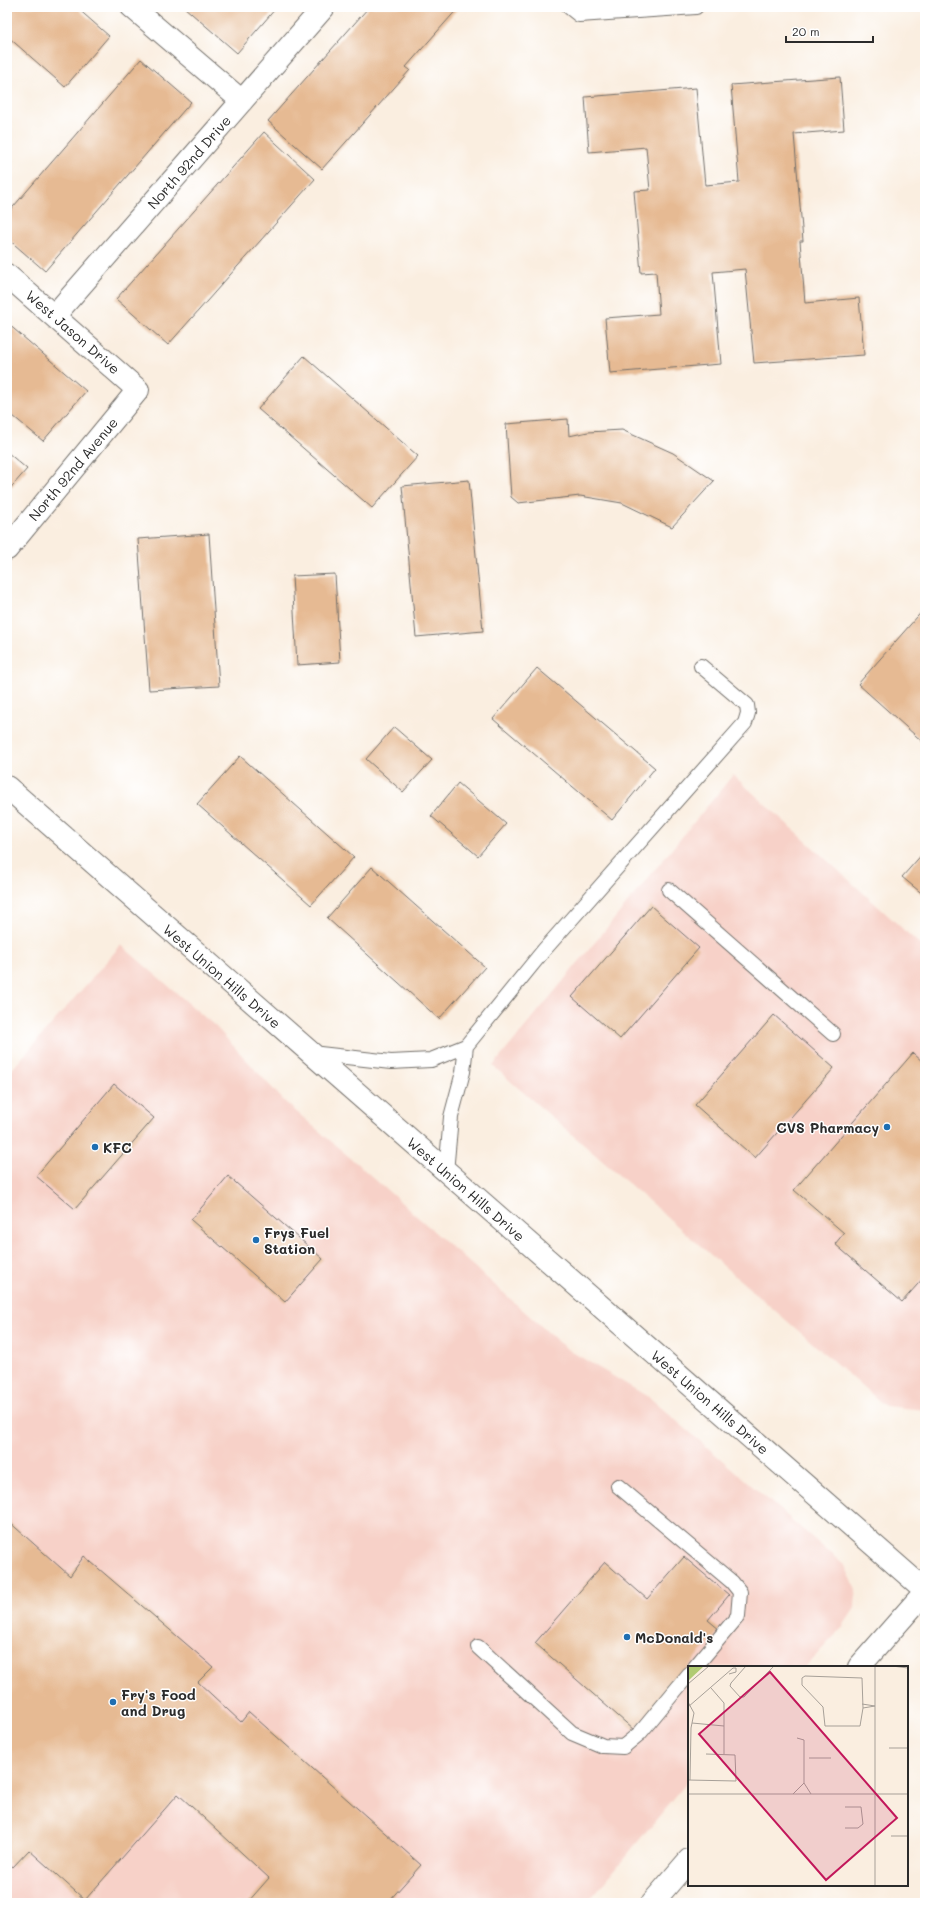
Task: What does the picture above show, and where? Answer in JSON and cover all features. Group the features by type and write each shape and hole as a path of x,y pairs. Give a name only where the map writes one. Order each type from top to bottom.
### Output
{"main road":[{"path":"132,7 242,101"},
{"name":"North 92nd Drive","path":"54,316 324,7"},
{"name":"West Jason Drive","path":"7,275 138,390"},
{"name":"North 92nd Avenue","path":"7,549 138,390"},
{"name":"West Union Hills Drive","path":"7,787 925,1591"},
{"path":"860,1666 925,1591"},
{"path":"652,1903 688,1861"}],"lane":[{"path":"569,7 579,15 696,7"},
{"path":"310,1053 390,1062 431,1060 466,1046 544,950 746,723 748,713 747,705 701,666"},
{"path":"669,890 833,1034"},
{"path":"446,1172 452,1117 466,1046"},
{"path":"618,1486 732,1582 740,1592 738,1616 696,1666"},
{"path":"478,1647 572,1733 603,1746 623,1747 640,1732 688,1675"}],"shaded area":[{"path":"733,775 925,949 925,1410 885,1406 493,1066"},
{"path":"121,945 216,1027 285,1102 567,1349 650,1398 845,1566 856,1589 855,1608 841,1629 806,1666 688,1666 688,1781 587,1903 7,1903 7,1075"}],"building":[{"path":"7,7 76,7 109,36 65,87 7,36"},
{"path":"184,7 277,7 237,53"},
{"path":"369,7 459,7 406,67 410,70 322,169 268,121"},
{"path":"141,59 191,102 45,271 7,238 7,214"},
{"path":"840,77 844,130 794,134 803,241 800,241 805,303 859,298 864,355 754,363 745,269 713,272 721,364 610,373 605,318 659,314 656,272 641,273 634,191 650,190 646,147 589,152 585,97 696,88 705,185 739,182 731,85"},
{"path":"264,132 315,179 168,345 116,299"},
{"path":"7,323 86,391 43,441 7,411"},
{"path":"304,356 418,456 372,508 258,409"},
{"path":"568,419 569,436 588,432 622,430 673,453 714,481 672,527 622,503 580,496 518,503 511,497 506,424"},
{"path":"7,452 27,469 7,492"},
{"path":"469,480 483,631 416,637 402,486"},
{"path":"209,534 219,686 149,690 138,539"},
{"path":"335,574 340,662 297,665 292,576"},
{"path":"925,608 925,744 858,684"},
{"path":"537,668 655,768 612,820 493,719"},
{"path":"394,727 432,760 403,792 366,759"},
{"path":"240,756 354,857 311,905 197,804"},
{"path":"458,783 506,824 478,856 431,816"},
{"path":"925,851 925,896 902,877"},
{"path":"372,867 485,967 439,1019 327,918"},
{"path":"651,906 699,948 620,1039 572,997"},
{"path":"774,1015 834,1068 755,1158 695,1105"},
{"name":"CVS Pharmacy","path":"913,1053 925,1064 925,1276 902,1302 835,1244 844,1233 794,1190"},
{"name":"KFC","path":"114,1084 154,1118 75,1209 36,1176"},
{"path":"228,1176 323,1259 285,1302 191,1220"},
{"name":"Fry's Food and Drug","path":"7,1520 70,1576 84,1556 213,1667 198,1682 241,1722 249,1712 421,1865 387,1903 247,1903 269,1878 178,1794 85,1900 29,1850 13,1867 7,1862"},
{"name":"McDonald's","path":"684,1557 729,1595 708,1620 720,1630 634,1730 535,1643 605,1562 647,1599"}],"place":[{"name":"CVS Pharmacy","path":"887,1127"},
{"name":"KFC","path":"95,1147"},
{"name":"Frys Fuel Station","path":"256,1240"},
{"name":"McDonald's","path":"627,1637"},
{"name":"Fry's Food and Drug","path":"113,1702"}]}
